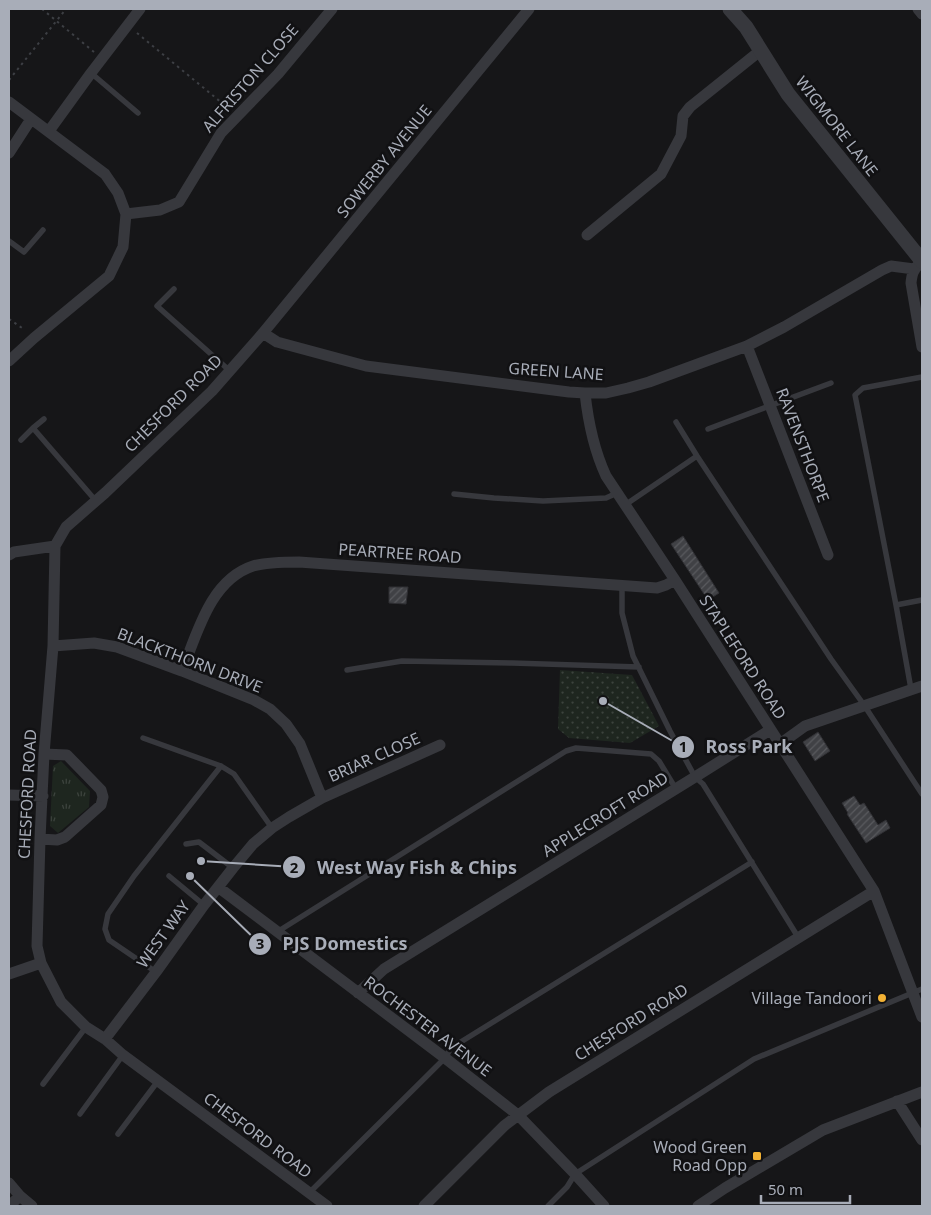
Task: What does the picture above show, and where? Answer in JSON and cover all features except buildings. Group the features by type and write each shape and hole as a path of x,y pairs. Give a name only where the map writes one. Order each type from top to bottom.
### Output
{"street":[{"path":"49,131 140,9"},
{"name":"ALFRISTON CLOSE","path":"126,214 160,210 179,202 221,133 278,74 332,9"},
{"name":"SOWERBY AVENUE","path":"263,333 529,9"},
{"name":"WIGMORE LANE","path":"730,9 746,27 788,94 920,264"},
{"path":"918,9 922,14"},
{"path":"586,236 661,174 681,136 683,116 690,107 761,50"},
{"path":"9,102 105,174 118,193 126,214 123,247 109,276 9,361"},
{"path":"9,153 31,119"},
{"path":"920,264 912,273 911,283 922,347"},
{"name":"GREEN LANE","path":"263,333 277,342 366,366 585,393 606,393 649,382 747,346 784,328 882,270 891,266 920,264"},
{"name":"CHESFORD ROAD","path":"263,333 212,392 66,527 55,546 53,646 44,754 37,946 41,963 62,1002 86,1027 105,1039 158,1081 327,1206"},
{"name":"RAVENSTHORPE","path":"747,346 828,555"},
{"name":"STAPLEFORD ROAD","path":"585,393 587,410 600,464 606,476 675,580 874,891 918,991 922,1017"},
{"path":"9,555 14,552 55,546"},
{"name":"PEARTREE ROAD","path":"182,671 209,606 218,590 242,571 253,566 299,562 657,588 675,580"},
{"name":"BLACKTHORN DRIVE","path":"53,646 94,643 117,647 254,700 270,709 286,724 300,744 322,798"},
{"path":"780,744 805,726 917,688"},
{"name":"APPLECROFT ROAD","path":"358,993 384,969 770,730"},
{"name":"BRIAR CLOSE","path":"322,798 440,745"},
{"path":"40,839 58,840 65,836 101,805 104,798 101,790 68,755 44,754"},
{"path":"9,795 42,796"},
{"name":"WEST WAY","path":"105,1039 204,905 253,844 272,828 322,798"},
{"name":"ROCHESTER AVENUE","path":"218,887 518,1115 604,1206"},
{"name":"CHESFORD ROAD","path":"424,1206 504,1126 549,1092 874,891"},
{"path":"9,974 41,963"},
{"path":"698,1206 823,1130 922,1092"},
{"path":"898,1101 922,1140"},
{"path":"9,1183 32,1206"},
{"path":"10,1206 20,1196"},
{"path":"713,1196 720,1206"}],"lane":[{"path":"91,73 138,112"},
{"path":"9,241 24,252 43,230"},
{"path":"174,289 157,306 230,371"},
{"path":"917,688 896,605 855,395 863,388 922,377"},
{"path":"708,429 831,383"},
{"path":"20,440 44,418"},
{"path":"676,422 922,794"},
{"path":"33,428 96,501"},
{"path":"626,505 697,456"},
{"path":"454,494 543,501 606,498 618,493"},
{"path":"622,585 622,613 633,656 670,731 695,777 702,784 798,937"},
{"path":"896,605 922,600"},
{"path":"347,670 402,661 639,667"},
{"path":"142,738 221,766 234,774 272,828"},
{"path":"277,932 566,751 576,748 652,754 659,761 676,789"},
{"path":"156,972 109,940 105,929 108,914 134,876 221,766"},
{"path":"186,844 199,842 233,868"},
{"path":"309,1193 445,1058 451,1048 752,862"},
{"path":"169,876 204,905"},
{"path":"548,1206 567,1188 575,1174 754,1059 918,991"},
{"path":"43,1084 86,1027"},
{"path":"80,1114 124,1055"},
{"path":"118,1134 158,1081"}],"path":[{"path":"42,9 102,58"},
{"path":"9,80 66,9"},
{"path":"127,25 238,115"},
{"path":"9,319 34,338"}],"green space":[{"path":"560,670 632,675 659,726 630,743 569,738 558,729"},
{"path":"61,761 90,791 89,807 58,833 50,826 53,766"}],"place":[{"name":"Ross Park","path":"603,701"},
{"name":"West Way Fish & Chips","path":"201,861"},
{"name":"PJS Domestics","path":"190,876"},
{"name":"Village Tandoori","path":"882,998"},
{"name":"Wood Green Road Opp","path":"757,1156"}]}
